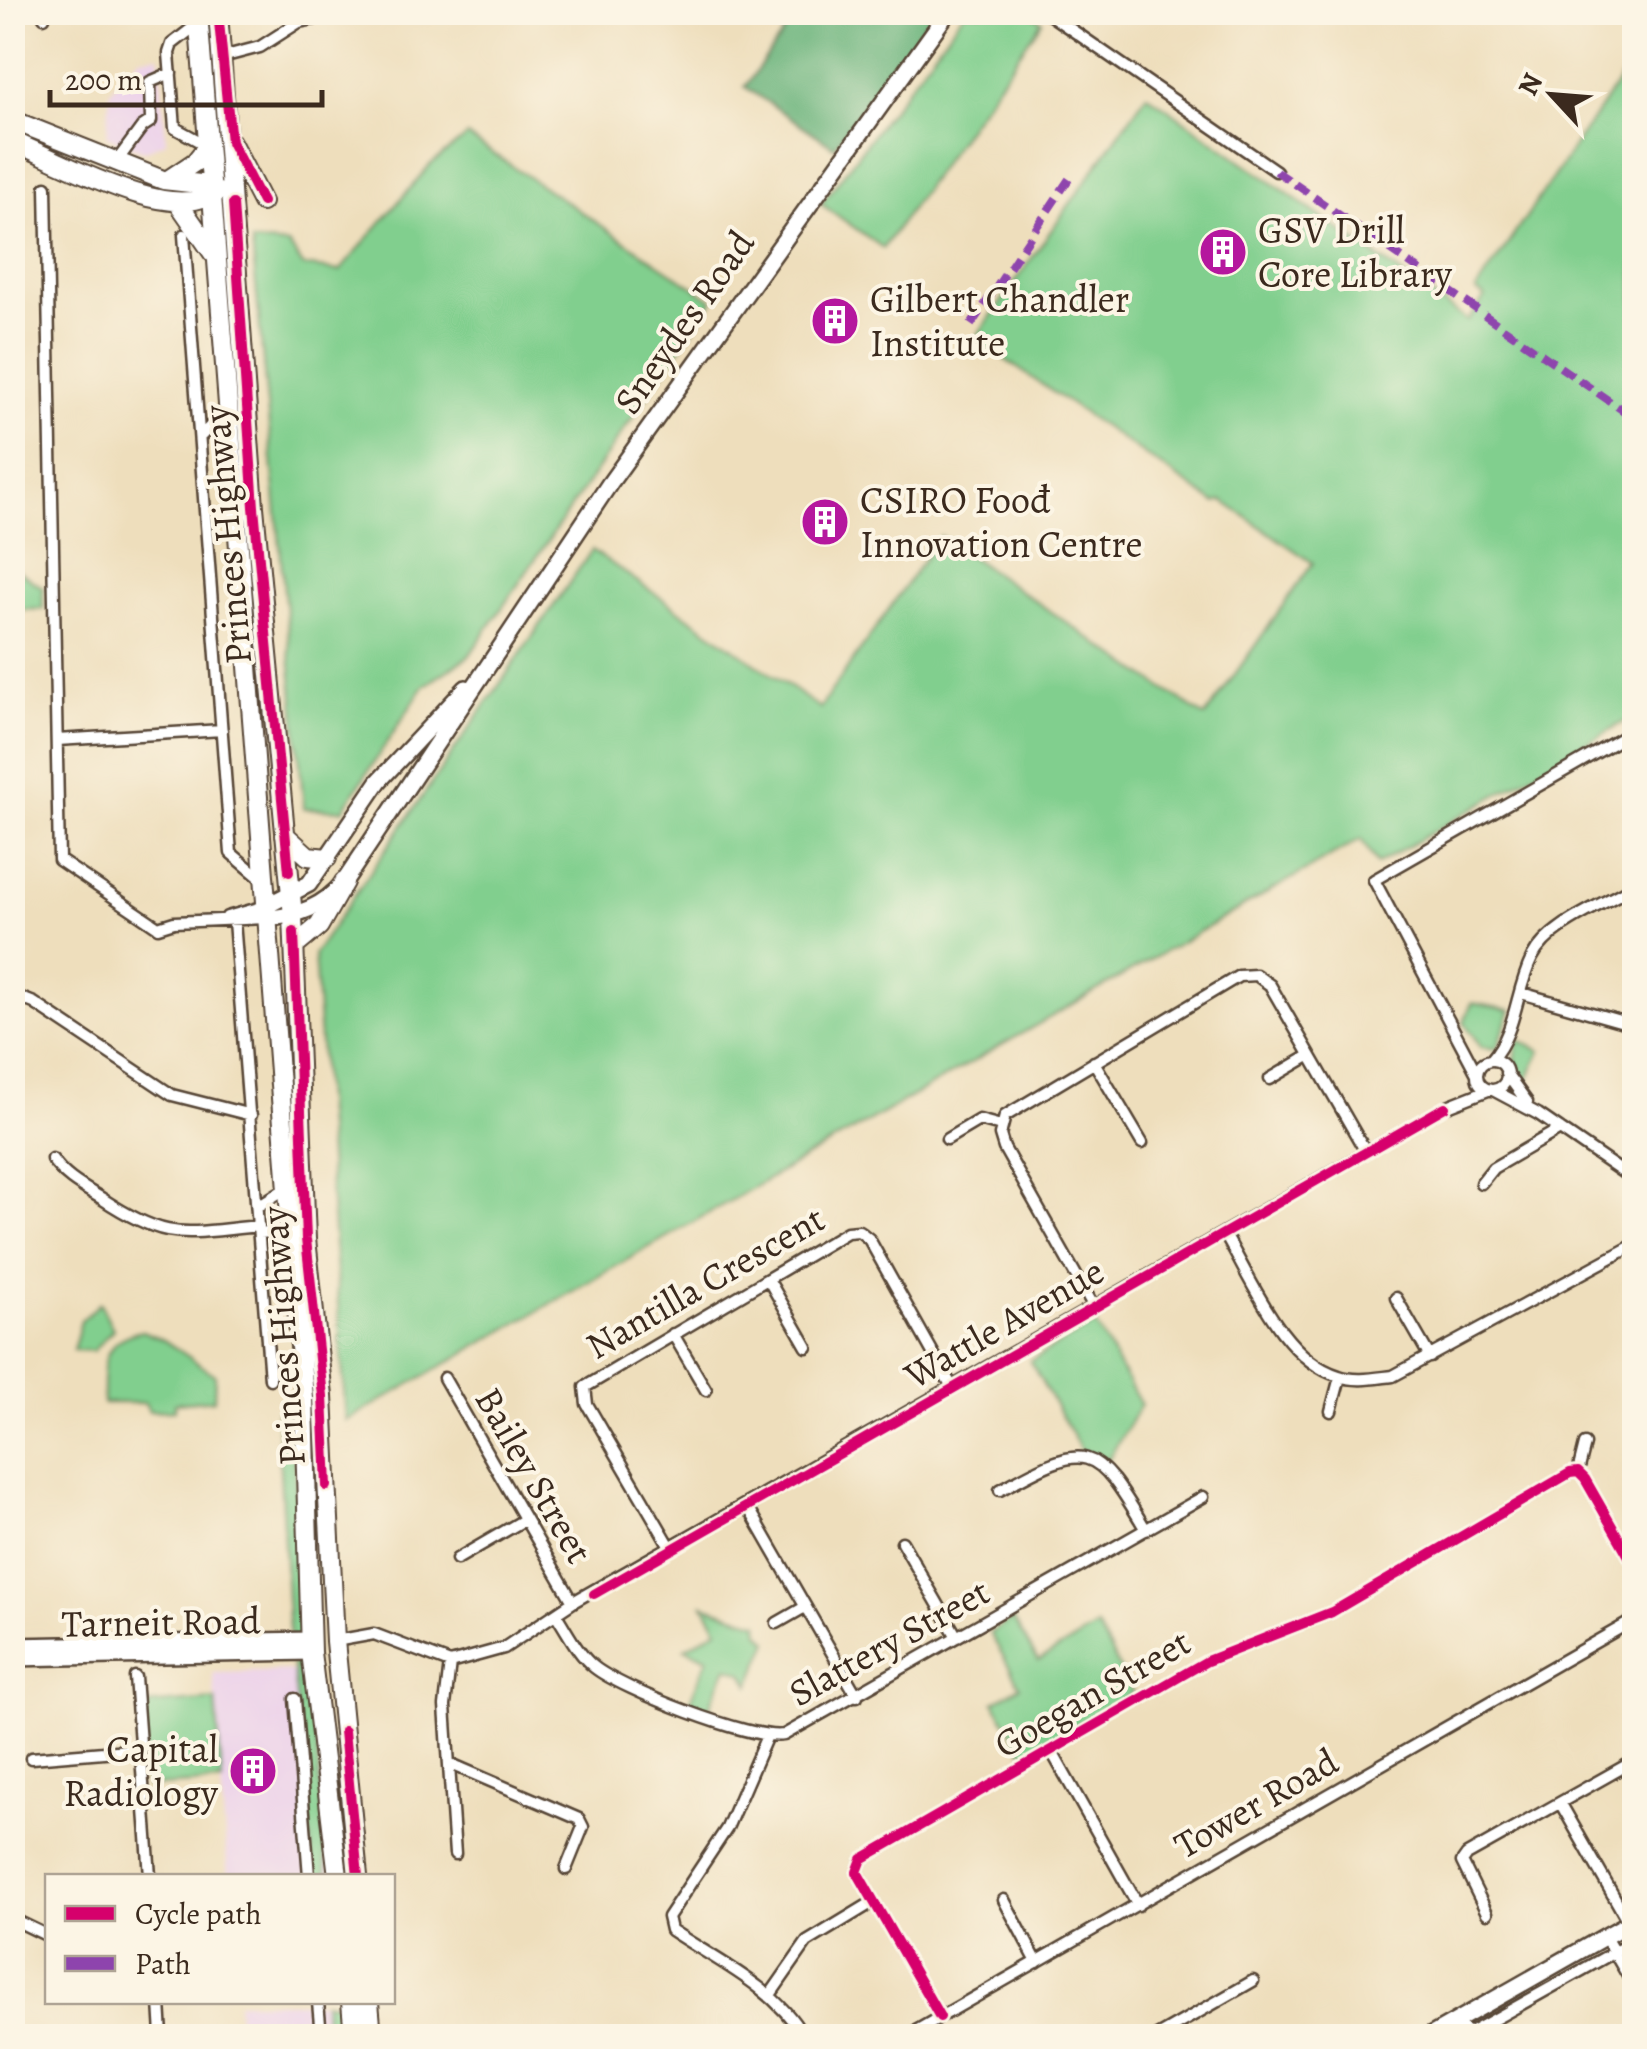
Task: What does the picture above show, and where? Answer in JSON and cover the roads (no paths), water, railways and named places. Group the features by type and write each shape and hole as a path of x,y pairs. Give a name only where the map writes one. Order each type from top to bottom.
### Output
{"highway":[{"name":"Princes Highway","path":"218,17 231,142 254,507 294,916 314,1398 358,1874"},
{"name":"Princes Highway","path":"198,18 291,1230 314,1398 311,1646 338,1874"},
{"path":"12,120 168,180 200,184 212,192 232,193"},
{"path":"12,141 152,199 179,204 202,200 212,192"},
{"path":"231,142 266,203 234,228"},
{"path":"168,180 195,162 208,146"},
{"path":"179,204 194,220 217,260"},
{"path":"285,834 308,856 327,858"},
{"path":"295,946 319,926 344,882"},
{"path":"291,1230 305,1206"},
{"path":"311,1646 335,1641"},
{"path":"350,2004 354,2036"},
{"path":"369,2004 372,2036"}],"main road":[{"name":"Sneydes Road","path":"267,912 294,916 321,904 344,882 480,673 739,298 948,12"},
{"name":"Sneydes Road","path":"267,912 310,884 379,780 480,673"},
{"name":"Tarneit Road","path":"17,1651 311,1646"},
{"path":"1430,2036 1632,1922"}],"street":[{"path":"222,57 260,47 299,22 352,12"},
{"path":"1046,12 1276,171"},
{"path":"218,17 235,44 260,47"},
{"path":"175,128 172,44 198,18"},
{"path":"151,121 150,82 171,73"},
{"path":"118,161 142,127 151,121 175,128 208,146"},
{"path":"46,186 59,860 158,927 267,912"},
{"path":"184,236 222,730 236,861 264,881"},
{"path":"200,437 228,408"},
{"path":"57,740 222,730"},
{"path":"1634,731 1374,880 1477,1076 1491,1090 1538,1114 1634,1180"},
{"path":"1491,1090 1502,1086 1509,1034 1532,957 1548,937 1634,886"},
{"path":"228,920 238,949 270,1379"},
{"path":"1094,1306 1004,1148 1001,1126 1014,1108 1238,976 1256,976 1270,985 1366,1152"},
{"path":"1521,992 1634,1025"},
{"path":"16,996 34,1002 172,1095 251,1115"},
{"name":"Wattle Avenue","path":"1445,1108 1477,1076 1509,1034"},
{"path":"1455,1036 1506,1071 1538,1114"},
{"path":"1270,1079 1309,1056"},
{"path":"1094,1062 1142,1143"},
{"name":"Wattle Avenue","path":"450,1663 504,1648 573,1602 1366,1152 1445,1108 1491,1090"},
{"path":"947,1139 979,1120 1001,1126"},
{"path":"1482,1183 1493,1168 1560,1129"},
{"name":"Princes Highway","path":"52,1159 68,1176 148,1228 182,1233 291,1230"},
{"name":"Princes Highway","path":"258,1206 288,1186"},
{"name":"Nantilla Crescent","path":"671,1548 587,1404 585,1387 846,1232 859,1231 869,1239 952,1387"},
{"path":"1224,1233 1276,1320 1301,1353 1340,1377 1393,1376 1634,1245"},
{"path":"768,1279 808,1347"},
{"path":"1396,1298 1430,1357"},
{"path":"673,1334 706,1390"},
{"path":"1331,1412 1340,1377"},
{"name":"Bailey Street","path":"444,1378 573,1602"},
{"path":"1586,1444 1578,1472 1634,1564"},
{"path":"1000,1490 1069,1454 1088,1458 1106,1468 1146,1530"},
{"name":"Goegan Street","path":"940,2017 857,1872 862,1860 1207,1661 1332,1612 1578,1472"},
{"name":"Slattery Street","path":"557,1616 584,1657 598,1670 683,1709 766,1738 784,1735 1203,1497"},
{"path":"747,1505 857,1696"},
{"path":"457,1559 524,1520"},
{"path":"902,1542 957,1637"},
{"path":"777,1623 805,1607"},
{"name":"Tower Road","path":"907,2036 1634,1620"},
{"path":"335,1641 374,1634 450,1663 445,1706 454,1854"},
{"path":"135,1677 150,1874"},
{"path":"295,1699 308,1874"},
{"path":"766,1738 727,1828 668,1917 671,1930 770,1996 792,2016 803,2036"},
{"path":"31,1758 140,1749"},
{"path":"1052,1752 1138,1905"},
{"path":"1487,1913 1463,1872 1462,1862 1634,1762"},
{"path":"451,1764 579,1819 583,1827 566,1868"},
{"path":"1561,1804 1632,1922"},
{"path":"1004,1900 1038,1962"},
{"path":"770,1996 807,1942 873,1902"},
{"path":"17,1922 45,1935"},
{"path":"1605,1937 1634,1986"},
{"path":"1454,2023 1470,2034 1634,1942"},
{"path":"1157,2036 1253,1981"},
{"path":"160,2004 162,2036"},
{"path":"318,2004 320,2036"}],"place":[{"name":"GSV Drill Core Library","path":"1223,252"},
{"name":"Gilbert Chandler Institute","path":"835,321"},
{"name":"CSIRO Foođ Innovation Centre","path":"825,522"},
{"name":"Capital Radiology","path":"253,1771"}]}
